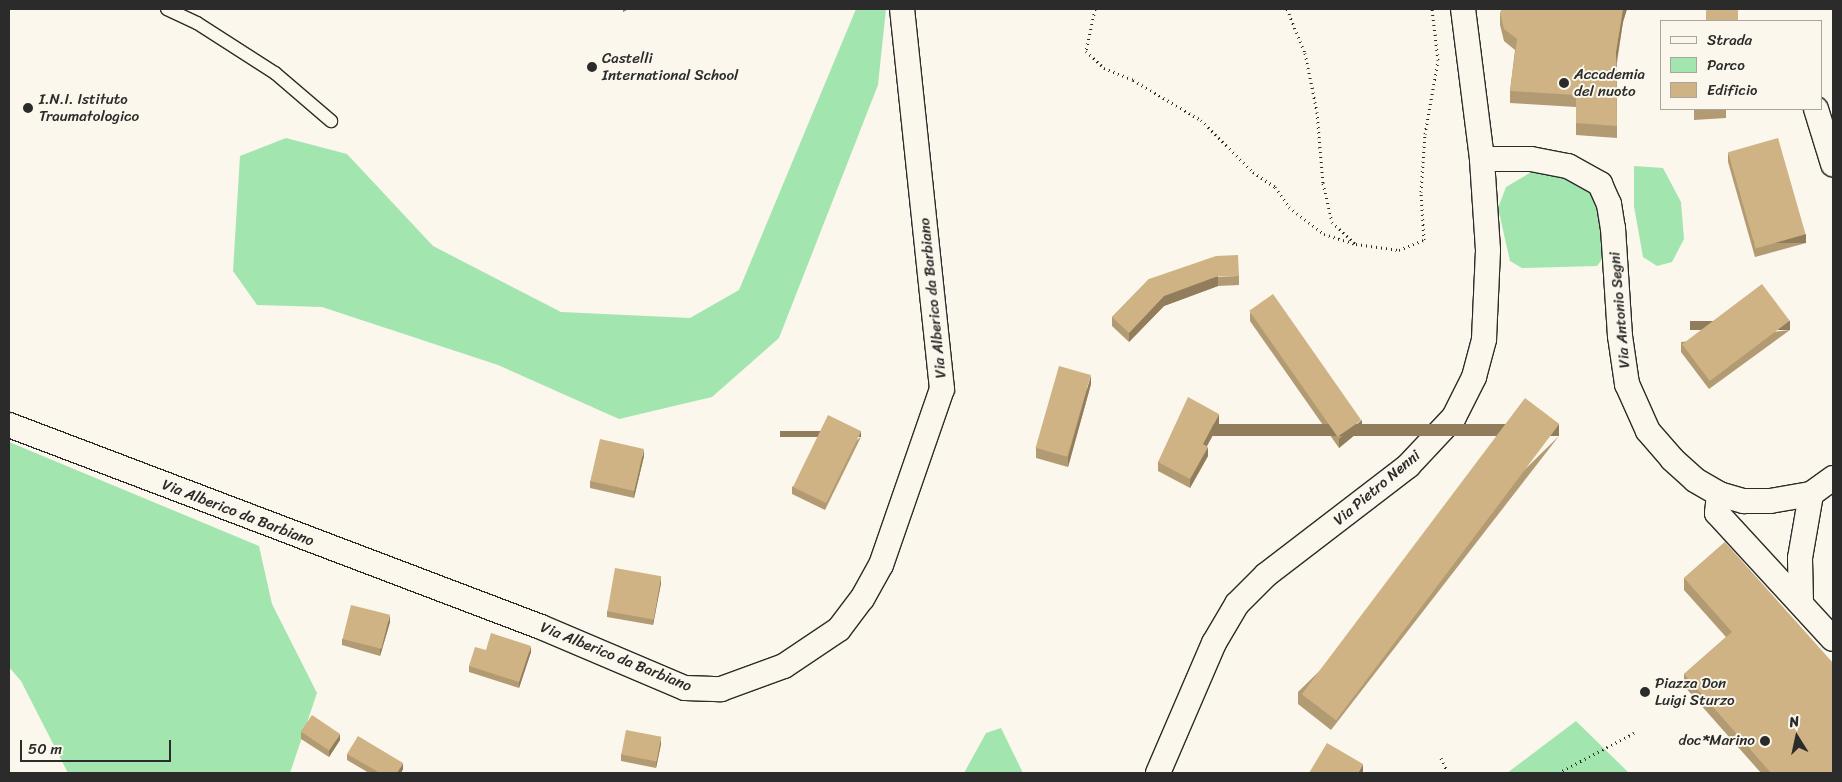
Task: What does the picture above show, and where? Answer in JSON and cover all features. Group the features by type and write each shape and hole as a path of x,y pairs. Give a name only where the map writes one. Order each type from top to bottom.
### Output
{"street":[{"name":"Via Alberico da Barbiano","path":"9,425 541,627 685,688 721,688 784,666 839,629 862,599 881,564 942,389 902,9"},
{"name":"Via Pietro Nenni","path":"1158,773 1214,643 1237,604 1266,575 1408,466 1454,417 1474,377 1484,339 1488,250 1482,159 1463,9"},
{"path":"1816,110 1833,164"},
{"name":"Via Antonio Segni","path":"1482,159 1531,159 1568,166 1600,184 1608,204 1613,228 1620,336 1627,384 1648,431 1690,475 1719,494 1744,501 1761,501 1811,494 1833,478"},
{"path":"1719,494 1717,513 1769,567 1833,639"},
{"path":"1801,603 1801,550 1811,494"},
{"path":"1769,567 1786,568 1801,550"}],"lane":[{"path":"168,9 197,23 275,73 331,121"}],"path":[{"path":"1095,9 1086,51 1104,68 1133,80 1201,120 1253,172 1275,187 1289,207 1324,234 1356,244 1399,250 1424,240 1421,192 1423,163 1438,60 1432,9"},
{"path":"1287,9 1305,53 1317,112 1323,183 1332,222 1356,244"},
{"path":"1558,773 1634,733"},
{"path":"1441,758 1448,773"}],"green space":[{"path":"856,9 886,9 878,85 779,338 712,397 619,419 498,365 322,307 257,305 233,271 240,156 286,138 347,154 433,246 561,312 690,318 739,290"},
{"path":"1634,166 1663,168 1681,202 1684,239 1672,262 1657,266 1643,257 1634,206"},
{"path":"1533,171 1585,184 1597,197 1607,253 1597,266 1522,268 1510,261 1498,208 1506,187"},
{"path":"9,442 259,546 272,604 317,693 290,773 68,773 21,681 9,667"},
{"path":"1576,721 1629,773 1507,773"},
{"path":"1001,728 1023,773 964,773 986,733"}],"building":[{"name":"Accademia del nuoto","path":"1502,9 1623,9 1616,52 1617,126 1576,123 1576,95 1510,91 1517,39 1504,29 1500,13"},
{"path":"1706,9 1738,9 1738,20 1706,20"},
{"path":"1778,138 1806,234 1756,248 1728,152"},
{"path":"1238,255 1239,276 1218,276 1164,296 1129,333 1112,317 1149,279 1216,256"},
{"path":"1762,284 1790,321 1710,381 1682,344"},
{"path":"1273,294 1361,420 1338,437 1249,311"},
{"path":"1059,366 1091,375 1067,457 1036,448"},
{"path":"1188,397 1219,414 1203,444 1208,447 1190,479 1158,462"},
{"path":"1525,398 1559,424 1336,720 1302,694"},
{"path":"828,415 861,431 826,503 793,487"},
{"path":"600,439 644,449 634,491 590,481"},
{"path":"1725,542 1833,663 1833,773 1771,773 1684,674 1732,632 1684,578"},
{"path":"615,568 661,576 654,619 607,611"},
{"path":"351,605 390,615 381,649 343,639"},
{"path":"491,633 531,646 519,682 469,666 475,647 486,650"},
{"path":"312,715 340,734 329,751 301,732"},
{"path":"626,730 661,737 657,761 621,755"},
{"path":"358,736 403,763 397,773 380,773 347,754"},
{"path":"1327,743 1363,764 1358,773 1309,773"}],"place":[{"name":"Castelli International School","path":"592,67"},
{"name":"Accademia del nuoto","path":"1564,83"},
{"name":"I.N.I. Istituto Traumatologico","path":"28,108"},
{"name":"Piazza Don Luigi Sturzo","path":"1645,692"},
{"name":"doc*Marino","path":"1765,741"}]}
